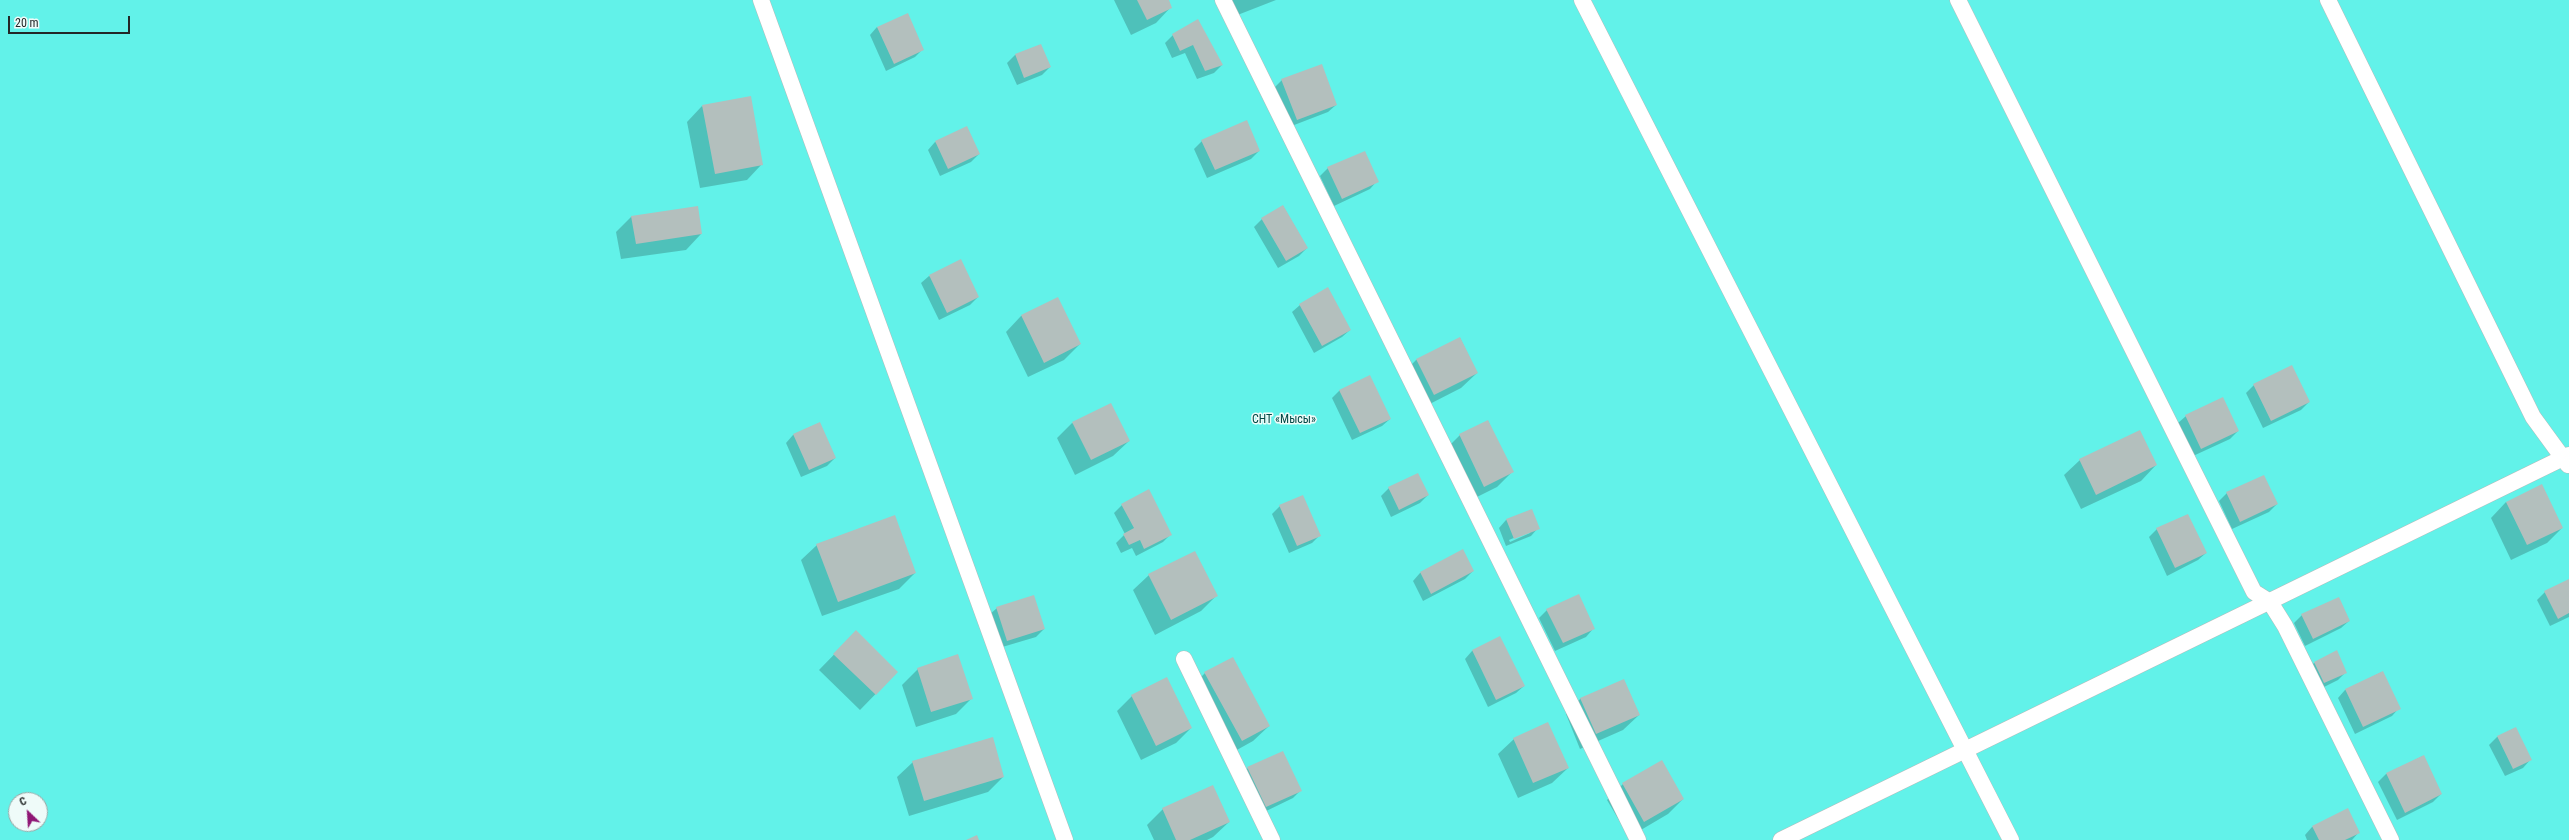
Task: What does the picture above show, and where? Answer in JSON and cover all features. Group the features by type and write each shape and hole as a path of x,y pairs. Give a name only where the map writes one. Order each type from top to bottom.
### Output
{"lane":[{"path":"761,0 1065,840"},
{"path":"1223,0 1638,840"},
{"path":"1582,0 1967,750 2011,840"},
{"path":"1958,0 2254,592 2270,602 2285,626 2391,840"},
{"path":"1781,840 2270,602 2567,460 2533,417 2328,0"},
{"path":"1184,659 1272,840"}],"green space":[{"name":"СНТ «Мысы»","path":"0,0 2569,0 2569,840 0,840"}],"building":[{"path":"1137,0 1169,0 1172,8 1147,20"},
{"path":"908,13 924,50 894,64 877,27"},
{"path":"1198,19 1223,65 1205,71 1193,45 1180,51 1172,34"},
{"path":"1041,44 1051,67 1024,78 1015,54"},
{"path":"1322,64 1337,105 1297,120 1281,79"},
{"path":"751,96 763,165 715,174 702,105"},
{"path":"1247,120 1260,151 1215,170 1201,140"},
{"path":"967,126 980,154 948,169 935,141"},
{"path":"1365,151 1379,182 1342,199 1327,167"},
{"path":"1283,205 1308,248 1286,261 1261,218"},
{"path":"698,206 702,234 636,244 631,216"},
{"path":"961,259 979,297 947,313 929,275"},
{"path":"1328,287 1351,330 1322,346 1299,304"},
{"path":"1058,297 1081,344 1044,363 1021,315"},
{"path":"1460,337 1478,373 1434,395 1416,359"},
{"path":"2292,365 2310,402 2271,421 2253,384"},
{"path":"1370,375 1391,419 1360,433 1339,390"},
{"path":"2223,397 2239,431 2201,449 2185,415"},
{"path":"1111,403 1130,441 1091,460 1072,422"},
{"path":"1488,420 1514,472 1484,487 1459,434"},
{"path":"820,422 836,458 809,470 793,434"},
{"path":"2140,430 2157,465 2096,495 2079,459"},
{"path":"1418,473 1429,495 1399,510 1388,487"},
{"path":"2264,475 2278,504 2240,522 2226,492"},
{"path":"2542,484 2563,528 2527,545 2506,502"},
{"path":"1149,489 1172,535 1144,549 1140,540 1129,545 1123,534 1134,528 1121,504"},
{"path":"1303,495 1321,536 1297,546 1279,505"},
{"path":"1532,509 1540,529 1514,539 1506,519"},
{"path":"2188,514 2207,553 2175,568 2156,528"},
{"path":"895,515 916,573 838,602 816,544"},
{"path":"1463,549 1474,571 1431,594 1420,572"},
{"path":"1195,551 1218,596 1171,620 1148,574"},
{"path":"2569,579 2569,613 2558,619 2544,591"},
{"path":"1579,594 1595,629 1563,643 1546,609"},
{"path":"1034,595 1045,629 1007,641 996,607"},
{"path":"2339,597 2350,621 2313,639 2301,614"},
{"path":"856,630 898,672 876,695 833,654"},
{"path":"1500,636 1525,686 1496,700 1472,650"},
{"path":"2337,650 2347,673 2324,683 2314,662"},
{"path":"958,654 973,699 931,712 917,668"},
{"path":"1233,657 1270,726 1242,741 1204,672"},
{"path":"2383,671 2401,709 2363,727 2345,689"},
{"path":"1167,677 1192,728 1156,746 1131,695"},
{"path":"1624,679 1640,715 1596,734 1580,698"},
{"path":"1548,722 1569,768 1533,783 1513,738"},
{"path":"2516,727 2532,760 2513,769 2497,736"},
{"path":"993,737 1004,777 924,801 912,761"},
{"path":"1283,751 1302,791 1266,807 1247,767"},
{"path":"2424,755 2442,794 2405,813 2386,773"},
{"path":"1662,760 1684,799 1644,822 1622,783"},
{"path":"1213,785 1230,822 1190,840 1176,840 1162,808"},
{"path":"2348,808 2360,833 2345,840 2319,840 2312,826"},
{"path":"977,835 979,840 966,840"}]}
